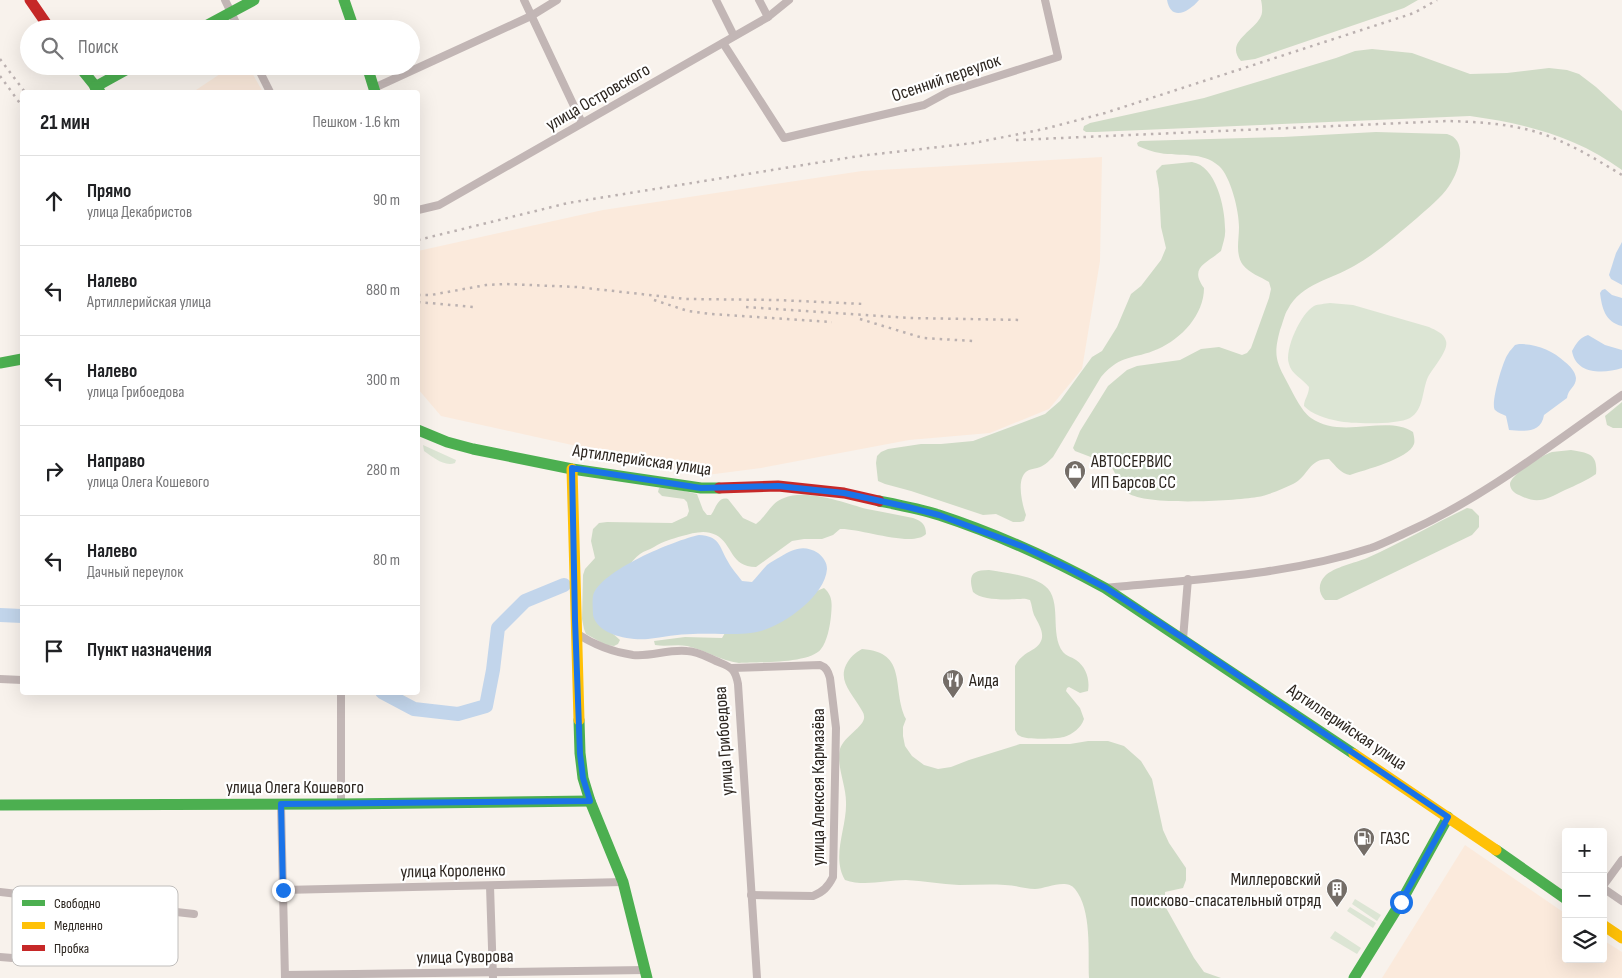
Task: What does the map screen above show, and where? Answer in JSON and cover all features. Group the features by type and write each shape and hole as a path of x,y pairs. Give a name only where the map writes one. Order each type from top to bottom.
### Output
{"street":[{"path":"30,0 44,20"},
{"path":"225,0 235,20"},
{"path":"216,20 254,0"},
{"path":"344,0 351,20"},
{"path":"524,0 582,123"},
{"path":"420,69 531,16 557,0"},
{"path":"716,0 734,36"},
{"path":"759,0 768,17"},
{"name":"улица Островского","path":"420,210 439,205 768,17 789,0"},
{"name":"Осенний переулок","path":"723,43 784,138 924,105 948,92 1058,57 1045,0"},
{"path":"86,75 98,90 120,75"},
{"path":"262,75 269,90"},
{"path":"369,75 375,90 407,75"},
{"path":"0,363 20,358"},
{"path":"1106,588 1273,571 1315,564 1372,548 1451,511 1501,481 1622,395"},
{"name":"Артиллерийская улица","path":"420,426 430,435"},
{"name":"Артиллерийская улица","path":"420,431 447,442 473,449 572,468 701,488 778,486 844,493 908,507 972,526 1024,547 1106,588 1448,817 1562,896"},
{"path":"572,468 580,754 583,778 590,801 624,882 646,974"},
{"path":"1183,638 1188,579"},
{"name":"улица Грибоедова","path":"576,633 593,644 631,654 647,656 662,652 689,651 701,654 732,668 736,674 757,978"},
{"name":"улица Алексея Кармазёва","path":"732,668 820,665 825,667 829,672 836,728 833,877 829,885 821,893 813,896 751,895"},
{"path":"0,679 20,680"},
{"path":"341,804 342,695"},
{"name":"улица Олега Кошевого","path":"0,805 590,801"},
{"path":"281,804 285,977"},
{"path":"1354,978 1401,902 1448,817"},
{"path":"1607,881 1622,860"},
{"name":"улица Короленко","path":"283,890 624,882"},
{"path":"490,886 493,975"},
{"path":"1607,890 1622,901"},
{"path":"178,912 194,914"},
{"path":"1607,928 1622,938"},
{"name":"улица Суворова","path":"285,977 646,974"}],"shaded area":[{"path":"218,75 253,75 262,90 196,90"},
{"path":"1102,157 1100,261 1082,369 1049,409 990,433 909,440 761,468 707,475 441,416 420,391 420,251 603,210 862,171"},
{"path":"1465,845 1562,911 1562,963 1607,963 1607,943 1622,952 1622,978 1382,978"}],"green space":[{"path":"1261,0 1418,0 1404,8 1255,59 1241,61 1236,48 1238,42 1261,16"},
{"path":"1372,49 1412,53 1470,74 1507,73 1549,68 1567,70 1579,74 1622,111 1622,170 1586,148 1550,133 1511,123 1470,116 1095,132 1083,130 1084,126 1090,123 1204,98 1355,51"},
{"path":"1376,132 1447,134 1454,137 1460,149 1460,157 1453,180 1438,199 1371,255 1301,294 1287,311 1280,330 1276,351 1280,367 1294,395 1311,418 1323,424 1336,427 1390,425 1402,427 1413,432 1414,443 1410,449 1395,459 1350,475 1341,471 1329,459 1322,460 1313,465 1293,484 1262,496 1245,499 1190,501 1152,500 1128,493 1122,487 1109,464 1075,451 1073,448 1080,431 1108,386 1127,370 1137,366 1180,360 1201,349 1219,347 1242,355 1247,353 1251,348 1271,289 1269,282 1248,270 1241,261 1238,252 1238,212 1231,186 1219,166 1206,158 1198,156 1157,153 1138,146 1137,143 1140,141"},
{"path":"1192,162 1200,165 1213,179 1221,199 1225,219 1225,234 1221,251 1201,266 1199,270 1198,275 1204,288 1203,298 1196,317 1183,332 1167,345 1122,360 1108,369 1101,377 1053,457 1042,466 1029,470 1022,478 1021,491 1026,515 1024,521 1013,522 996,514 983,515 878,481 876,463 877,456 881,452 888,449 921,444 973,441 1045,414 1060,401 1092,357 1102,351 1117,327 1131,294 1141,286 1161,260 1166,248 1161,227 1156,171 1162,165"},
{"path":"1330,303 1353,305 1429,327 1443,336 1446,341 1445,349 1428,377 1418,410 1410,418 1386,423 1345,422 1320,416 1304,406 1309,387 1290,368 1288,358 1291,341 1299,324 1309,310 1316,305"},
{"path":"1622,402 1622,428 1613,428 1607,425 1605,416"},
{"path":"423,445 456,460 455,463 447,464 439,461 424,451"},
{"path":"1571,450 1583,452 1594,458 1596,474 1581,483 1542,500 1526,498 1515,493 1512,489 1511,480 1521,470 1552,452"},
{"path":"663,486 697,494 707,515 711,515 722,499 728,499 743,518 756,524 779,500 793,495 803,495 826,497 867,509 913,518 923,524 926,534 919,538 910,539 840,529 833,535 822,539 792,541 756,567 741,563 722,539 712,533 695,533 668,540 640,554 622,577 602,624 620,640 614,646 606,645 586,634 582,619 583,575 585,569 595,558 591,541 593,529 599,523 672,523 687,516 689,511 687,502 684,499 662,496 658,492 659,488"},
{"path":"1467,508 1472,509 1479,516 1479,527 1472,535 1337,600 1325,600 1323,597 1320,585 1329,573 1380,552"},
{"path":"989,570 1033,579 1045,586 1050,592 1055,608 1059,645 1064,653 1082,666 1088,682 1088,691 1080,693 1069,687 1067,688 1066,691 1080,708 1084,719 1079,728 1067,736 1041,739 1028,738 1019,736 1015,730 1015,666 1022,656 1037,646 1042,638 1042,634 1030,600 994,599 982,597 973,592 971,578 975,572"},
{"path":"824,588 829,594 832,604 831,620 825,642 815,654 795,660 739,663 687,646 655,645 654,641 685,637 722,638 729,626"},
{"path":"862,649 877,652 887,657 893,665 906,719 903,727 905,746 912,756 924,765 938,769 951,767 1020,744 1070,744 1088,741 1108,741 1124,746 1141,761 1152,779 1163,830 1169,843 1186,868 1186,880 1183,888 1165,892 1165,906 1204,972 1221,978 1089,978 1087,920 1084,908 1075,889 1066,884 1035,889 1009,885 959,885 906,880 860,883 845,880 839,861 846,802 839,755 842,744 862,724 864,716 845,682 844,671 851,657"},
{"path":"1355,899 1381,915 1377,921 1352,904"},
{"path":"1350,907 1376,923 1373,928 1347,911"},
{"path":"1335,931 1361,948 1357,954 1330,938"}],"water":[{"path":"1167,0 1199,0 1186,11 1176,13 1169,7"},
{"path":"1622,242 1622,285 1611,279 1609,275 1616,253"},
{"path":"1605,289 1612,295 1622,298 1622,326 1616,324 1605,314 1600,293"},
{"path":"1588,335 1605,345 1622,350 1622,368 1599,372 1585,369 1579,365 1572,351 1580,340"},
{"path":"1515,345 1544,348 1555,354 1570,367 1575,373 1576,378 1575,384 1567,398 1544,415 1539,426 1525,431 1509,430 1506,416 1496,411 1494,406 1503,365 1510,351"},
{"path":"699,535 711,537 718,542 730,566 742,581 752,582 770,563 789,552 803,548 813,550 822,556 827,569 825,579 812,599 802,608 781,622 754,633 687,634 633,639 608,632 596,622 593,615 593,596 598,586 623,567 639,558 673,543"}],"waterway":[{"path":"388,695 414,709 458,714 486,706 498,628 525,601 564,585"},
{"path":"0,615 20,616"}],"railway":[{"path":"420,240 568,203 859,156 974,143 1044,129 1105,113 1414,13 1437,0"},
{"path":"0,59 23,90"},
{"path":"0,76 20,103"},
{"path":"1016,140 1448,121 1474,122 1513,126 1551,137 1596,159 1622,175"},
{"path":"420,295 431,295 486,285 506,284 577,287 686,299 777,300 864,304"},
{"path":"654,300 688,311 711,314 832,322"},
{"path":"420,302 474,307"},
{"path":"746,307 909,318 1023,320"},
{"path":"860,319 923,338 973,341"}],"traffic: fast":[{"path":"217,20 254,0"},
{"path":"344,0 351,20"},
{"path":"86,75 98,90"},
{"path":"95,87 117,75"},
{"path":"370,75 374,90"},
{"path":"0,363 20,359"},
{"path":"420,431 447,442 473,449 572,469 701,488 719,488"},
{"path":"879,501 961,522 1024,548 1085,577 1105,588 1354,754"},
{"path":"579,720 583,778 590,801 623,882 647,978"},
{"path":"0,805 590,801"},
{"path":"1354,978 1401,902 1448,817"},
{"path":"1496,850 1562,896"}],"traffic: slow":[{"path":"572,469 579,720"},
{"path":"1354,754 1496,850"},
{"path":"1607,928 1622,938"}],"traffic: jam":[{"path":"30,0 44,20"},
{"path":"719,488 778,486 844,493 879,501"}],"place":[{"name":"АВТОСЕРВИС ИП Барсов СС","path":"1075,490"},
{"name":"Аида","path":"953,699"},
{"name":"ГАЗС","path":"1364,857"},
{"name":"Миллеровский поисково-спасательный отряд","path":"1337,908"}],"route":[{"path":"283,890 281,804 590,801 583,778 580,754 572,468 701,488 778,486 816,489 861,496 939,515 980,529 1068,568 1106,588 1183,638 1448,817 1401,902"}]}
